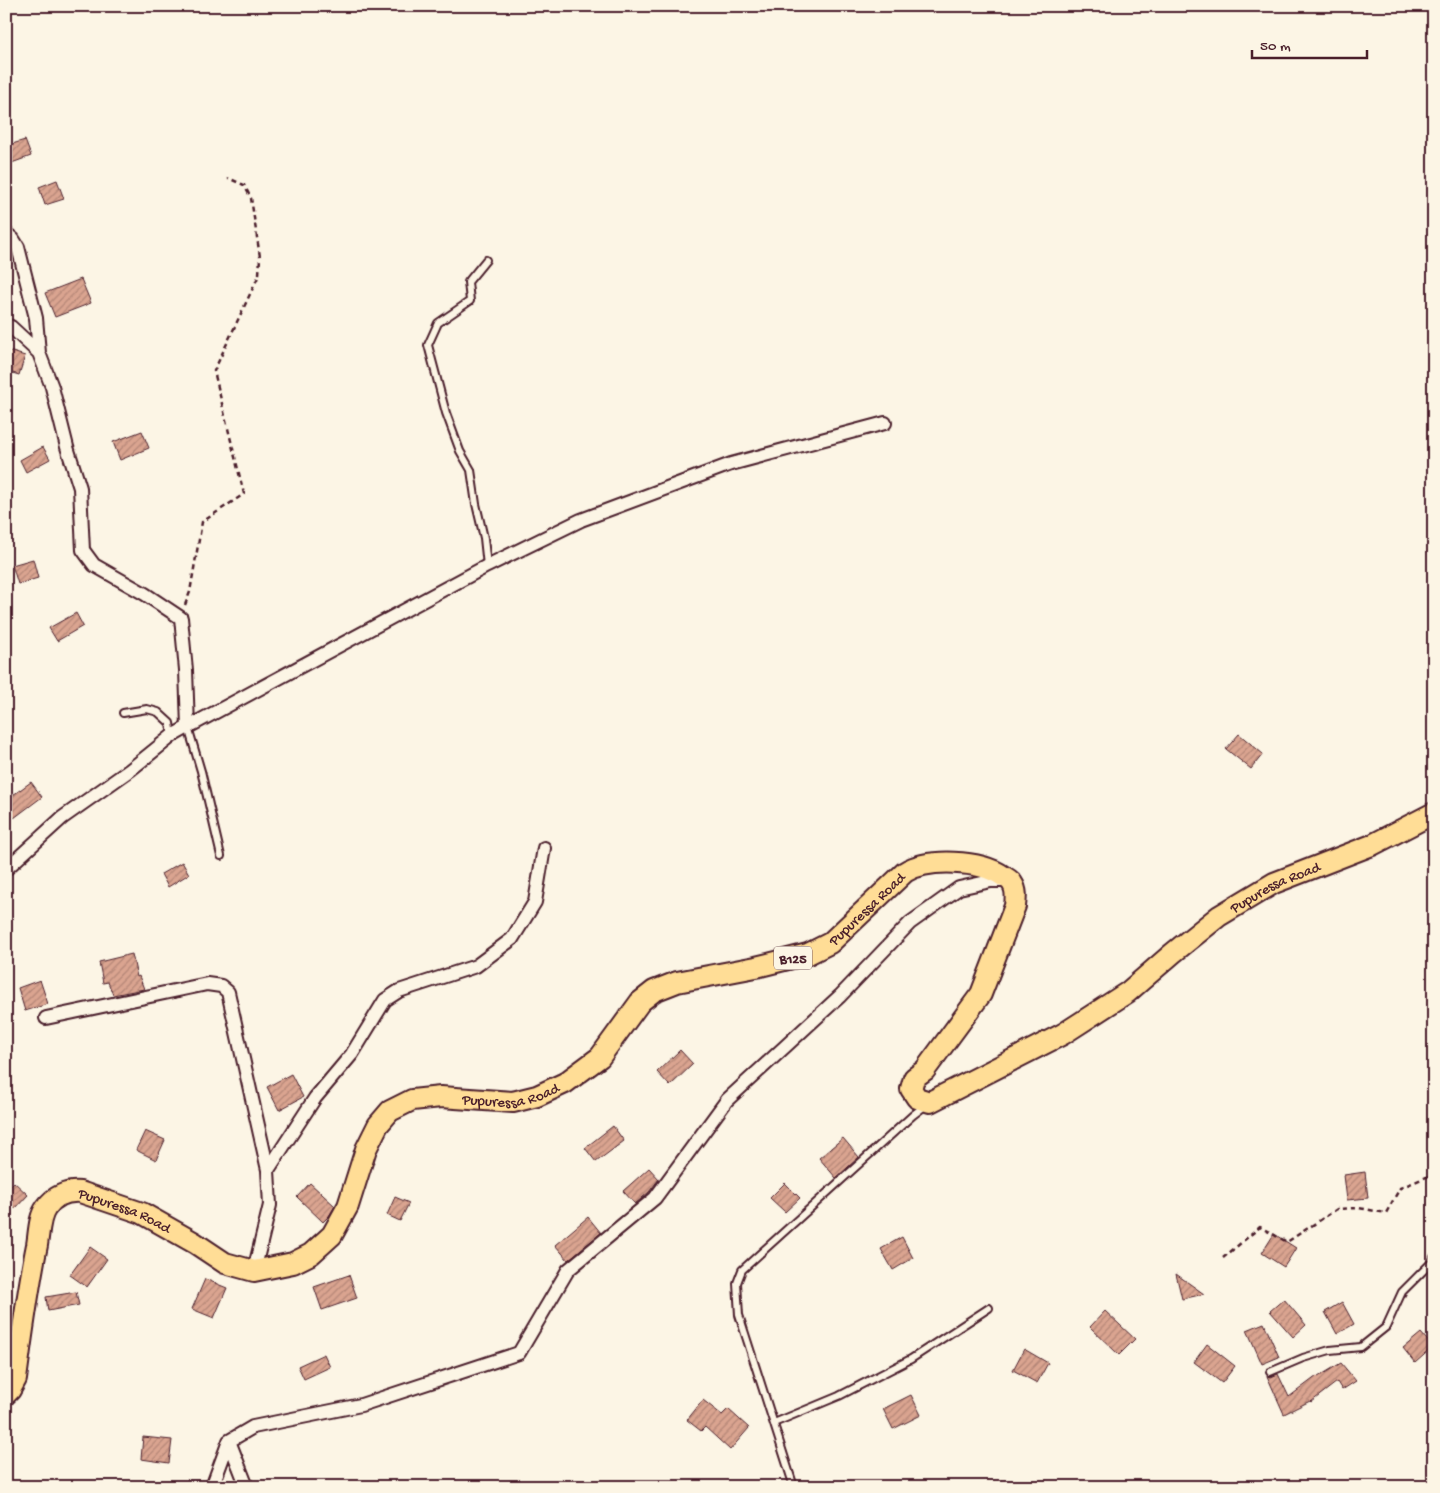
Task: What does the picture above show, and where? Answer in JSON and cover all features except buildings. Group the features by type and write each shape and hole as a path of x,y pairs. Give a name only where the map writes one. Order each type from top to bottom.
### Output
{"main road":[{"name":"Pupuressa Road","path":"930,1102 1071,1028 1128,992 1219,916 1274,883 1372,845 1434,813"},
{"name":"Pupuressa Road","path":"6,1394 16,1379 30,1280 41,1220 46,1208 58,1197 70,1191 80,1192 142,1213 195,1243 225,1263 254,1271 293,1263 311,1254 332,1234 348,1206 366,1149 378,1124 390,1111 412,1100 441,1097 513,1102 537,1096 565,1083 600,1057 640,1002 654,991 677,982 756,967 808,954 830,943 895,880 913,867 958,862 989,868 1012,882"},
{"path":"930,1102 917,1098 914,1094 911,1089 914,1078 925,1070 981,994 1015,906 1015,892 1012,882"}],"street":[{"path":"6,233 18,247 36,318 39,353 52,388 80,488 83,550 94,565 145,594 181,618 186,670 188,727"},
{"path":"6,325 11,327 39,353"},
{"path":"6,869 62,818 130,770 172,736 487,566 581,520 731,464 885,424"},
{"path":"268,1170 315,1098 352,1054 385,1000 398,991 476,966 512,939 535,902 544,848"},
{"path":"212,1487 229,1441 253,1427 361,1405 520,1353 568,1270 655,1198 727,1100 840,996 910,923 959,888 991,881 1012,882"},
{"path":"46,1018 206,984 221,986 228,992 268,1170 270,1205 254,1271"},
{"path":"229,1441 247,1487"}],"lane":[{"path":"486,260 468,282 470,301 438,323 428,345 446,413 460,451 471,470 484,538 487,566"},
{"path":"122,712 147,709 158,712 170,723 172,736"},
{"path":"188,727 201,771 220,856"},
{"path":"794,1487 739,1315 738,1283 742,1270 913,1115 930,1102"},
{"path":"1270,1372 1330,1350 1361,1347 1386,1327 1402,1292 1432,1262 1434,1257"},
{"path":"774,1423 839,1396 911,1359 989,1308"}],"path":[{"path":"181,618 190,592 202,522 244,494 214,371 259,275 260,257 251,198 244,185 228,178"},
{"path":"1223,1258 1260,1227 1287,1242 1337,1209 1359,1208 1386,1213 1400,1188 1434,1174"}]}
